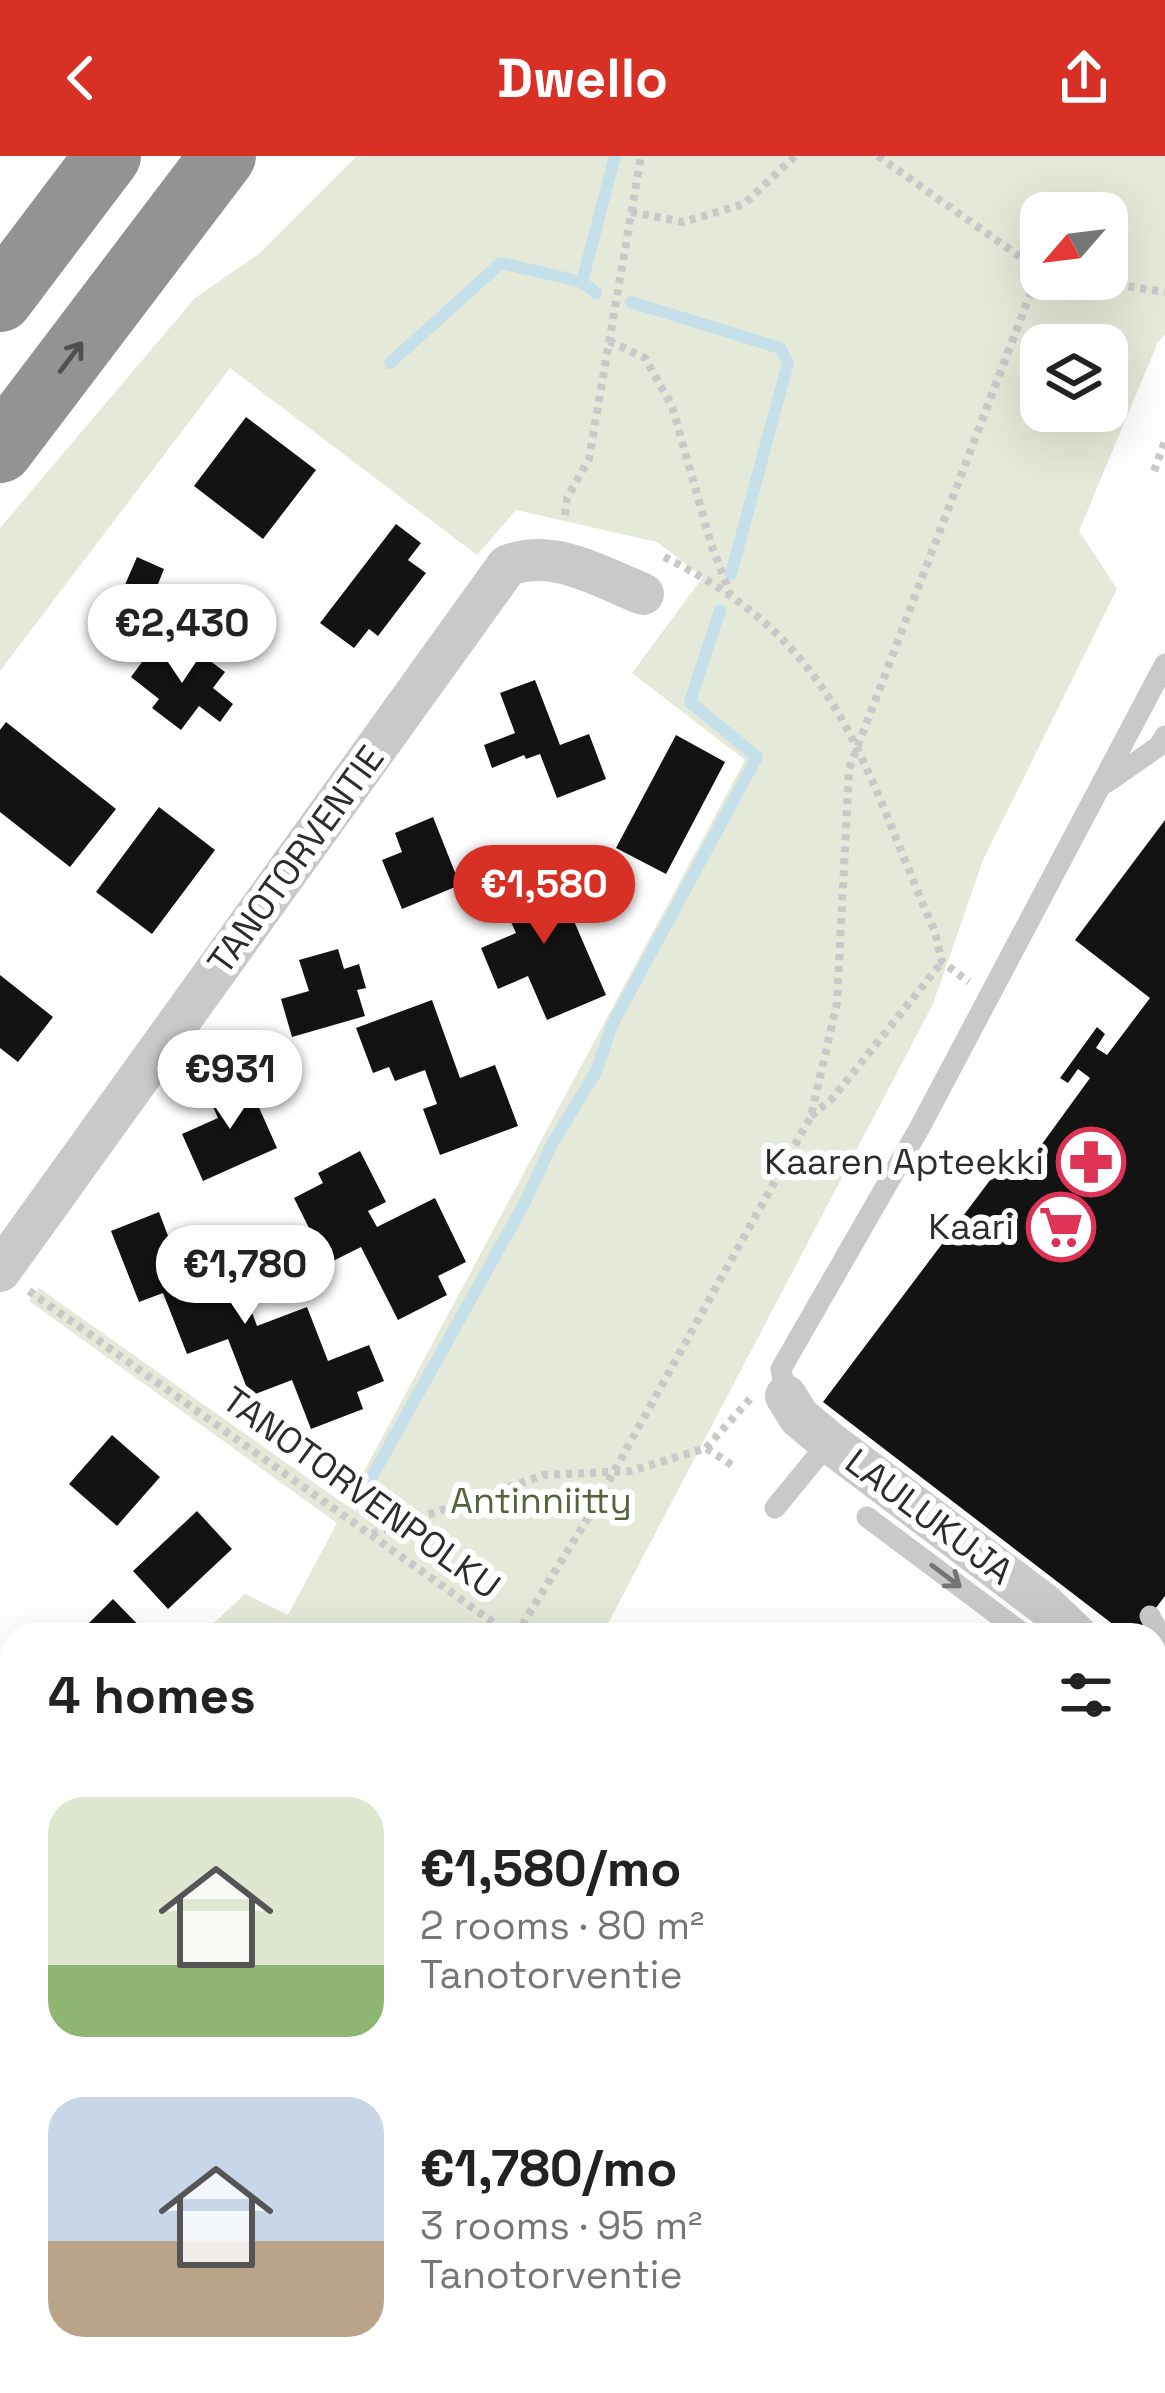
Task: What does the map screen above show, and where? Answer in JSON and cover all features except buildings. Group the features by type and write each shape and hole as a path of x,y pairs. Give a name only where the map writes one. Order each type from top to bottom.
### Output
{"highway":[{"path":"0,299 108,156"},
{"path":"0,450 223,156"}],"street":[{"name":"TANOTORVENTIE","path":"11,1279 507,566 527,558 549,558 643,594"},
{"name":"LAULUKUJA","path":"766,1400 799,1417 1064,1623"}],"lane":[{"path":"766,1400 920,1127 1165,664"},
{"path":"1101,787 1159,746 1165,736"},
{"path":"775,1508 829,1442"},
{"path":"867,1516 1009,1623"}],"path":[{"path":"573,525 565,515 567,498 589,459 641,156"},
{"path":"632,212 683,222 744,204 795,156"},
{"path":"878,156 1020,258"},
{"path":"1128,286 1165,292"},
{"path":"520,1623 615,1470 811,1116 837,1003 849,769 1029,300"},
{"path":"609,340 645,358 672,406 730,594"},
{"path":"1154,471 1165,441"},
{"path":"648,549 730,594 793,646 820,680 857,742 935,932 942,962 959,975"},
{"path":"811,1116 832,1099 942,962"},
{"name":"TANOTORVENPOLKU","path":"11,1279 496,1623"},
{"path":"370,1535 544,1475 631,1471 706,1448 766,1400"},
{"path":"706,1448 735,1467"}],"green space":[{"name":"Antinniitty","path":"357,156 1165,156 1165,334 1128,414 1128,324 1020,324 1020,432 1120,432 1079,531 1117,589 983,860 933,1004 608,1623 214,1623 245,1594 288,1615 337,1523 29,1301 39,1288 346,1505 745,760 632,673 703,577 657,542 516,510 477,555 230,368 0,671 0,528 195,298 260,253"}],"waterway":[{"path":"582,282 615,156"},
{"path":"390,363 501,263 582,282 596,293"},
{"path":"631,302 780,348 788,363 731,574"},
{"path":"360,1498 596,1072 612,1025 757,757 690,702 720,610"}],"place":[{"name":"Kaaren Apteekki","path":"1091,1162"},
{"name":"Kaari","path":"1061,1227"}]}
